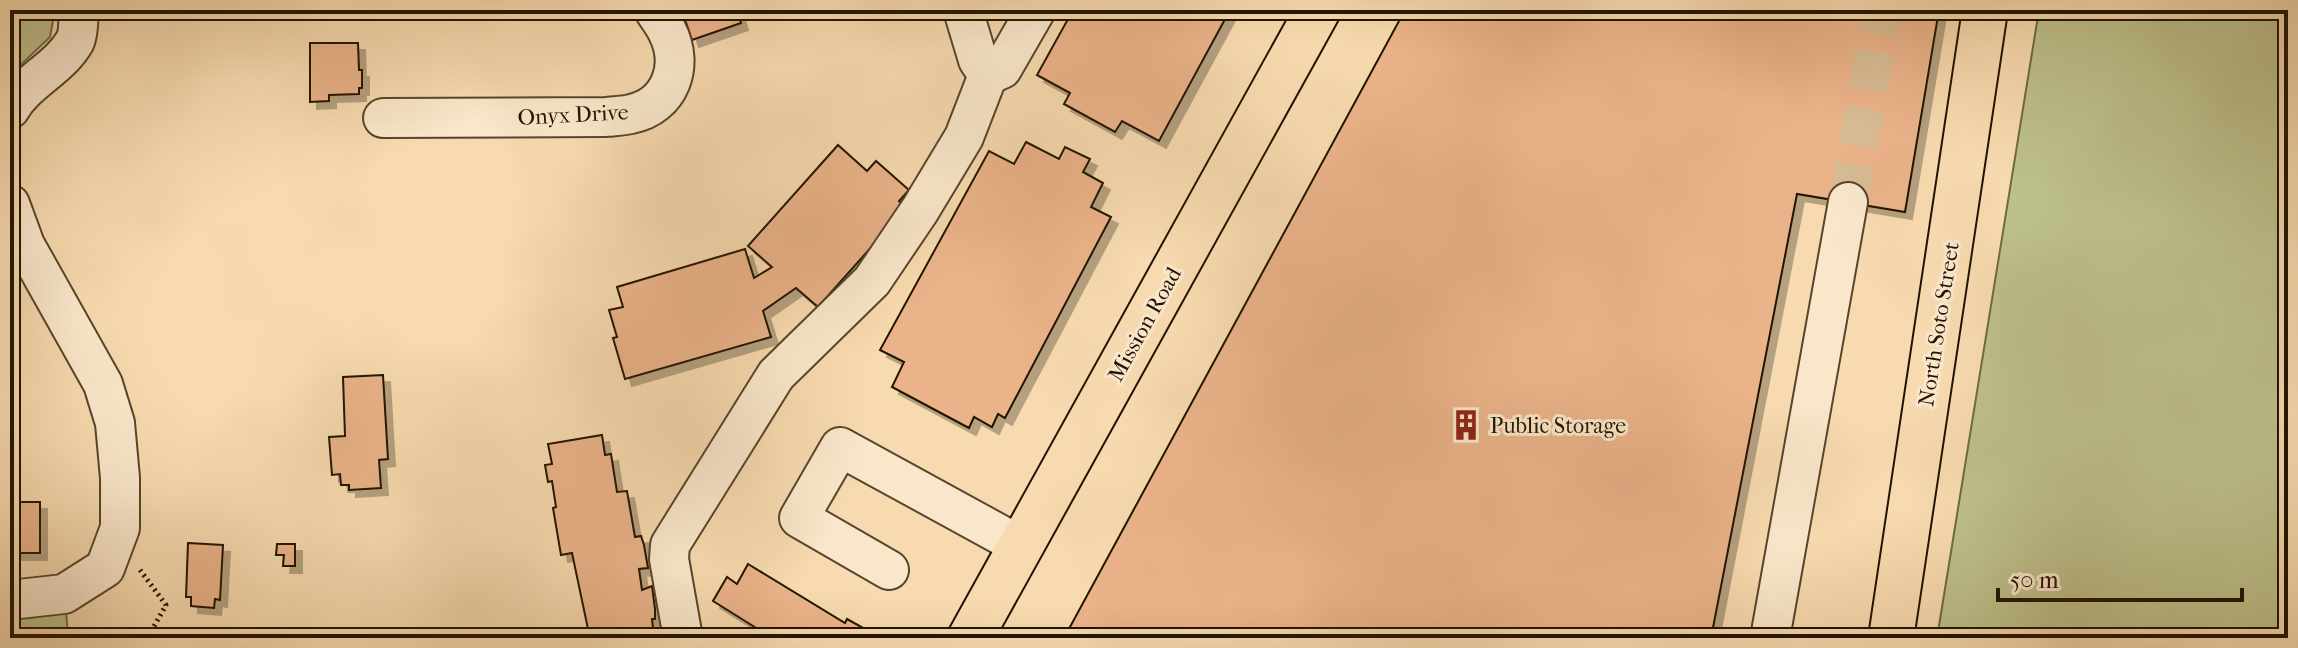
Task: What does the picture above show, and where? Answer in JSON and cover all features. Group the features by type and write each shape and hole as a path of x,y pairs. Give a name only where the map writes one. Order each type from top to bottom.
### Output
{"main road":[{"name":"Mission Road","path":"970,638 1318,10"},
{"name":"North Soto Street","path":"1891,638 1985,10"}],"street":[{"path":"10,109 18,94 52,68 76,39 79,10"},
{"name":"Onyx Drive","path":"383,118 606,117 633,114 657,103 673,81 675,57 669,33 654,10"},
{"path":"963,10 978,60 988,75"},
{"path":"683,638 669,559 670,545 776,375 872,281 964,137 988,75 1002,69 1036,10"},
{"path":"1770,638 1848,202"},
{"path":"10,204 25,245 103,384 115,423 120,478 120,528 105,568 64,594 10,600"},
{"path":"889,570 799,518 840,447 1021,546"}],"path":[{"path":"144,638 166,605"}],"green space":[{"path":"10,10 55,10 50,37 10,75"},
{"path":"2039,10 2288,10 2288,638 1937,638"},
{"path":"66,608 68,638 10,638 10,620"}],"building":[{"path":"678,10 737,10 741,23 692,40 683,14 679,15"},
{"path":"1073,10 1230,10 1159,141 1122,121 1115,132 1064,104 1070,93 1037,75"},
{"name":"Public Storage","path":"1405,10 1939,10 1905,212 1797,194 1711,638 1064,638"},
{"path":"310,43 358,43 359,70 362,70 359,94 329,95 329,101 310,102"},
{"path":"1026,142 1059,159 1065,147 1090,159 1083,172 1103,183 1091,207 1111,217 1005,418 998,414 992,427 974,417 969,428 892,387 904,362 880,350 989,151 1014,164"},
{"path":"838,145 867,171 876,161 909,190 899,201 907,207 818,307 796,288 763,311 771,337 625,379 613,338 617,337 609,310 623,307 617,287 745,249 754,278 772,267 748,246"},
{"path":"383,375 388,459 379,460 381,488 349,490 349,485 341,485 340,474 332,475 329,437 345,436 343,377"},
{"path":"602,435 605,455 611,454 617,492 627,491 635,537 641,536 644,545 648,568 639,569 642,590 652,586 654,638 581,638 588,629 572,553 561,555 552,481 548,482 545,465 552,464 548,444"},
{"path":"10,502 40,502 40,553 10,553"},
{"path":"188,543 223,545 220,600 215,599 214,608 191,606 191,597 186,597"},
{"path":"277,544 295,544 295,566 283,566 284,555 276,555"},
{"path":"748,564 845,623 847,619 867,630 862,638 757,638 761,631 713,601 727,577 737,584"}],"tunnel":[{"path":"1848,202 1882,10"}],"place":[{"name":"Public Storage","path":"1466,425"}]}
